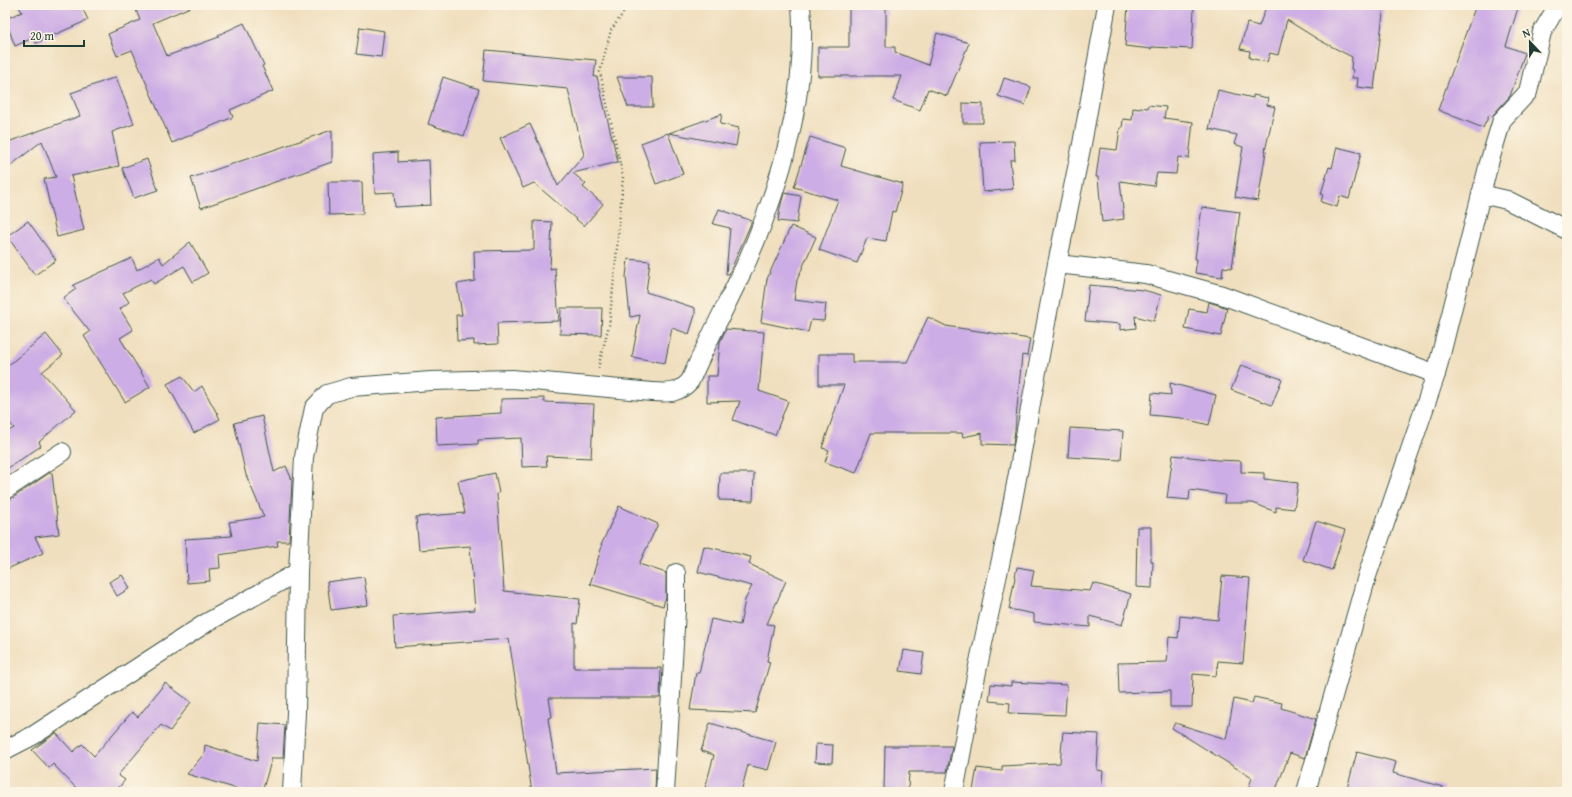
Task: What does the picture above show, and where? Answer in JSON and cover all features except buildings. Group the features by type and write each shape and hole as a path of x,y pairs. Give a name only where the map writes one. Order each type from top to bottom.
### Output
{"street":[{"path":"292,792 296,713 298,572 304,457 314,408 327,394 351,387 431,381 512,379 593,388 670,393 682,389 690,381 745,266 780,172 798,92 802,24 801,5"},
{"path":"954,792 977,672 1007,532 1057,264 1082,144 1107,5"},
{"path":"1306,792 1367,576 1436,374 1481,194 1502,120 1528,92 1542,32 1558,5"},
{"path":"1481,194 1508,200 1567,230"},
{"path":"1057,264 1146,274 1222,296 1436,374"},
{"path":"5,490 62,452"},
{"path":"5,750 34,735 206,623 298,572"},
{"path":"665,792 674,641 676,573"}],"path":[{"path":"593,388 608,325 616,260 623,177 600,72 611,30 629,5"}]}
